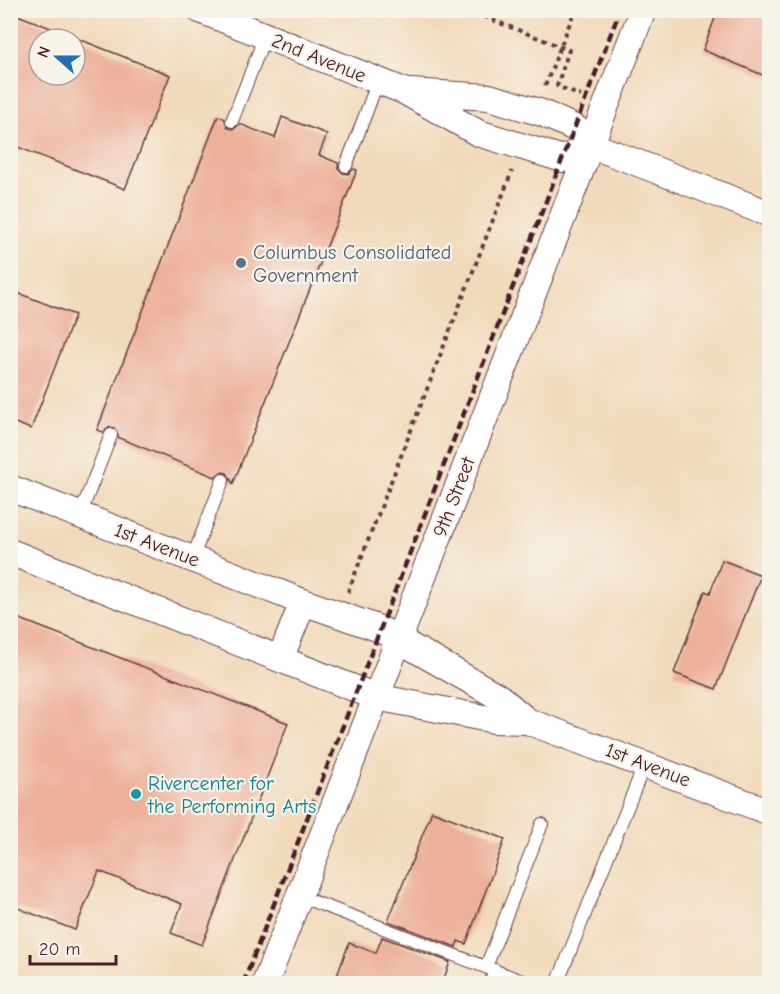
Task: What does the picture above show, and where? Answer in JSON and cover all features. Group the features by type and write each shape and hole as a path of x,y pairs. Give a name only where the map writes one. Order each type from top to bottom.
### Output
{"street":[{"name":"2nd Avenue","path":"200,10 404,92 478,133 521,148 563,159 591,146"},
{"name":"9th Street","path":"265,984 643,10"},
{"name":"2nd Avenue","path":"404,92 489,97 535,111 575,129 591,146 770,214"},
{"name":"1st Avenue","path":"10,488 399,638 499,697 527,721"},
{"name":"1st Avenue","path":"10,552 281,657 376,697 494,720 527,721 645,763 770,812"},
{"path":"281,657 303,602"}],"lane":[{"path":"232,121 265,36"},
{"path":"346,165 378,81"},
{"path":"80,515 111,435"},
{"path":"192,559 223,480"},
{"path":"557,984 645,763"},
{"path":"490,984 490,968 542,824"},
{"path":"299,896 530,984"}],"path":[{"path":"467,10 569,50 557,86 606,105"},
{"path":"535,111 574,10"},
{"path":"339,615 521,148"}],"building":[{"path":"718,10 770,10 770,78 703,50"},
{"path":"10,12 48,27 27,27 27,87 87,87 87,42 170,75 125,189 10,144"},
{"name":"Columbus Consolidated Government","path":"218,116 224,118 228,128 234,129 240,124 275,138 282,117 327,134 319,155 338,163 338,168 343,173 348,174 354,169 357,170 233,484 227,473 221,472 215,477 119,438 114,428 109,427 103,432 97,430"},
{"path":"10,290 75,315 31,429 10,421"},
{"path":"722,560 761,575 716,689 674,673 705,591 710,593"},
{"name":"Rivercenter for the Performing Arts","path":"15,617 288,723 202,945 171,933 182,904 99,871 75,930 10,905 10,630"},
{"path":"432,811 505,839 466,944 458,941 456,947 388,921"},
{"path":"382,937 450,962 442,984 334,984 349,943 376,953"}],"railway":[{"path":"243,984 620,10"}],"place":[{"name":"Columbus Consolidated Government","path":"241,263"},
{"name":"Rivercenter for the Performing Arts","path":"136,794"}]}
